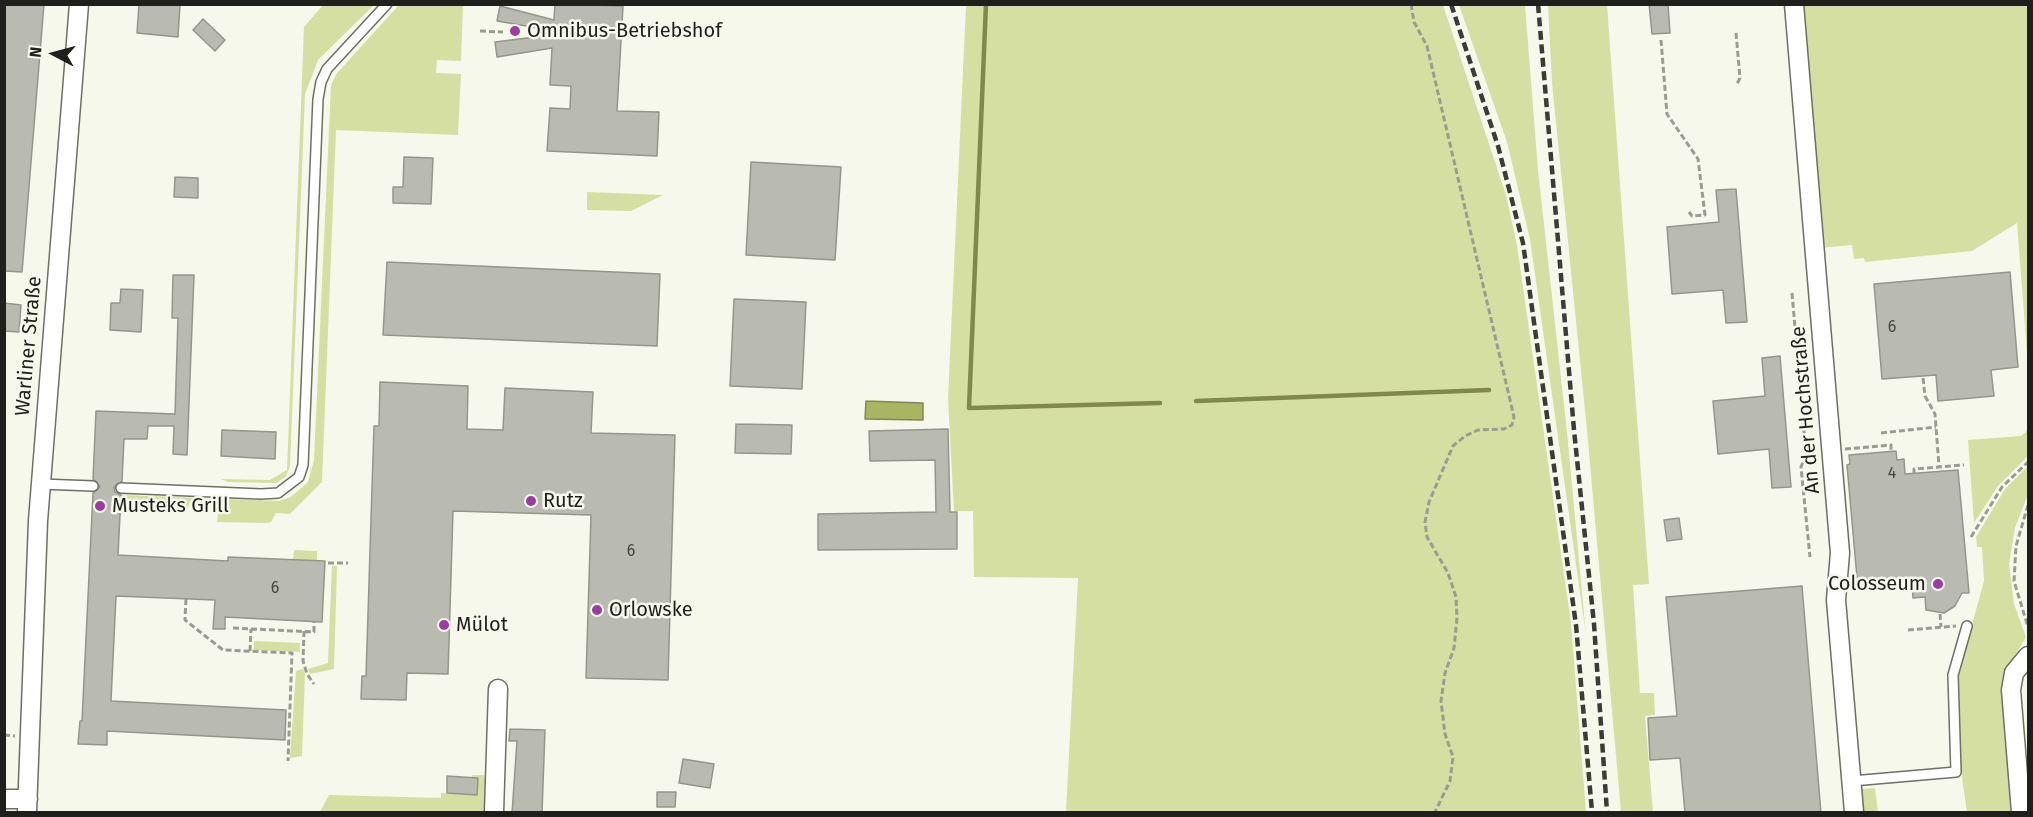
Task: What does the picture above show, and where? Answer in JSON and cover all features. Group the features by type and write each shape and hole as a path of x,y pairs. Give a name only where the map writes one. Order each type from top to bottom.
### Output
{"street":[{"name":"Warliner Straße","path":"4,799 28,806 40,484 80,4"},
{"name":"An der Hochstraße","path":"1794,4 1840,553 1836,600 1854,813"},
{"path":"2021,813 2012,690 2014,673 2028,656"},
{"path":"494,813 498,689"}],"lane":[{"path":"121,488 278,493 299,477 303,465 318,99 321,82 327,69 387,4"},
{"path":"40,484 93,486"},
{"path":"1852,781 1956,772 1953,675 1967,626"}],"path":[{"path":"1411,4 1414,22 1427,46 1514,417 1512,425 1504,429 1478,430 1465,436 1453,446 1427,512 1427,537 1448,573 1456,597 1457,618 1454,648 1445,674 1441,701 1444,734 1453,757 1450,781 1435,813"},
{"path":"480,32 503,32"},
{"path":"1736,33 1740,78 1737,84"},
{"path":"1661,40 1667,114 1698,159 1705,215 1692,216 1689,212"},
{"path":"1792,293 1806,455 1802,467 1810,557"},
{"path":"1923,378 1925,396 1935,414 1939,466"},
{"path":"1881,433 1936,428"},
{"path":"1832,448 1891,445 1891,451"},
{"path":"1971,537 2002,487 2028,462"},
{"path":"1914,474 1914,469 1964,465"},
{"path":"2028,505 2020,529 2014,564 2018,598 2028,627"},
{"path":"328,563 348,563"},
{"path":"186,599 185,620 223,650 292,653 288,761"},
{"path":"1940,614 1941,627"},
{"path":"232,628 314,632 314,621"},
{"path":"1908,630 1967,626"},
{"path":"250,651 252,628"},
{"path":"304,631 303,661 307,674 314,684"},
{"path":"4,735 11,736"}],"shaded area":[{"path":"323,5 374,5 318,60 305,94 290,466 286,476 277,483 228,482 221,479 270,480 287,470 304,27"},
{"path":"399,5 463,5 461,61 437,60 436,73 461,74 458,135 336,130 322,482 290,514 276,513 271,522 267,523 217,522 219,504 189,503 188,509 120,507 121,495 279,501 291,497 308,482 314,460 331,85 337,73"},
{"path":"966,5 1443,5 1506,195 1517,245 1571,623 1586,812 1066,812 1078,578 974,577 973,511 954,511 948,398"},
{"path":"1459,5 1525,5 1538,170 1567,432 1586,635 1530,239 1507,142"},
{"path":"1548,5 1607,5 1649,584 1633,585 1640,693 1654,693 1655,715 1645,716 1653,812 1621,812 1587,430 1552,83"},
{"path":"1799,5 2028,5 2028,366 2017,223 1972,251 1865,262 1864,258 1854,259 1852,245 1819,248"},
{"path":"587,192 663,195 631,211 587,210"},
{"path":"866,401 923,403 923,420 865,419"},
{"path":"2028,430 2028,456 1998,486 1974,523 1968,440 2021,436"},
{"path":"2028,466 2028,494 2015,528 2009,564 2014,604 2026,637 2007,669 2014,812 1967,812 1961,771 1958,675 1984,581 1982,547 1977,547 1976,537 2005,489"},
{"path":"294,550 317,551 317,561 293,560"},
{"path":"332,566 337,566 334,669 310,674 308,669 328,663"},
{"path":"254,641 300,643 300,652 254,650"},
{"path":"303,669 305,674 302,756 290,758 296,671"},
{"path":"472,775 484,775 486,779 485,812 320,812 329,795 441,798 441,793 477,795 478,778 472,778"},
{"path":"1875,788 1878,812 1864,812 1862,789"}],"building":[{"path":"4,4 44,4 22,272 4,271"},
{"path":"139,4 180,4 178,37 137,33"},
{"path":"555,4 623,6 617,111 659,112 657,156 547,151 550,108 570,109 571,86 550,85 552,48 497,57 495,42 567,33 497,21 500,6 554,20"},
{"path":"1649,4 1668,4 1670,33 1652,34"},
{"path":"203,19 225,40 215,51 193,30"},
{"path":"404,157 433,158 431,204 393,203 393,187 403,187"},
{"path":"751,162 841,167 835,260 746,255"},
{"path":"175,177 198,178 198,198 174,197"},
{"path":"1736,189 1747,322 1726,323 1723,290 1672,294 1667,227 1719,222 1716,190"},
{"path":"387,262 660,274 657,346 383,335"},
{"path":"2010,272 2018,367 1991,370 1994,396 1938,401 1936,375 1882,379 1874,284"},
{"path":"173,275 194,275 187,455 173,454 174,426 148,426 147,439 124,439 122,481 114,487 115,492 121,495 118,555 228,561 228,557 325,561 322,622 225,617 225,629 213,629 215,600 116,596 111,701 286,710 285,740 107,731 107,745 78,744 80,721 82,721 93,493 100,487 93,479 96,411 175,414 178,318 172,318"},
{"path":"121,289 143,290 141,332 110,330 111,303 120,303"},
{"path":"734,299 806,302 802,389 730,386"},
{"path":"4,303 21,305 19,332 4,331"},
{"path":"1780,356 1791,487 1772,488 1769,449 1718,454 1713,401 1765,396 1762,358"},
{"path":"380,382 468,386 467,429 503,430 505,388 593,392 591,433 675,435 668,680 586,678 591,515 453,511 448,674 407,673 406,700 361,699 362,676 366,676 374,426 379,426"},
{"path":"736,424 792,425 791,454 735,453"},
{"path":"948,429 950,512 957,512 957,549 818,550 818,514 936,512 935,460 870,461 869,431"},
{"path":"222,430 276,432 275,459 221,456"},
{"path":"1896,451 1897,460 1904,459 1905,474 1958,470 1969,593 1962,593 1955,606 1944,613 1926,610 1925,597 1913,598 1912,584 1858,589 1847,465 1850,464 1849,455"},
{"path":"1679,518 1682,539 1667,541 1664,520"},
{"path":"1802,586 1821,813 1685,813 1680,758 1650,760 1648,718 1677,716 1666,597"},
{"path":"510,729 545,730 542,813 512,813 517,741 509,741"},
{"path":"683,759 714,764 710,788 679,783"},
{"path":"447,776 478,778 477,795 447,793"},
{"path":"657,792 676,792 675,807 657,807"}],"waterway":[{"path":"986,4 969,408 1160,403"},
{"path":"1196,401 1489,390"}],"railway":[{"path":"1451,4 1498,146 1523,243 1576,625 1592,812"},
{"path":"1538,4 1574,430 1594,624 1607,812"}],"place":[{"name":"Omnibus-Betriebshof","path":"515,31"},
{"name":"Rutz","path":"531,501"},
{"name":"Musteks Grill","path":"100,506"},
{"name":"Colosseum","path":"1938,584"},
{"name":"Orlowske","path":"597,610"},
{"name":"Mülot","path":"444,625"}]}
